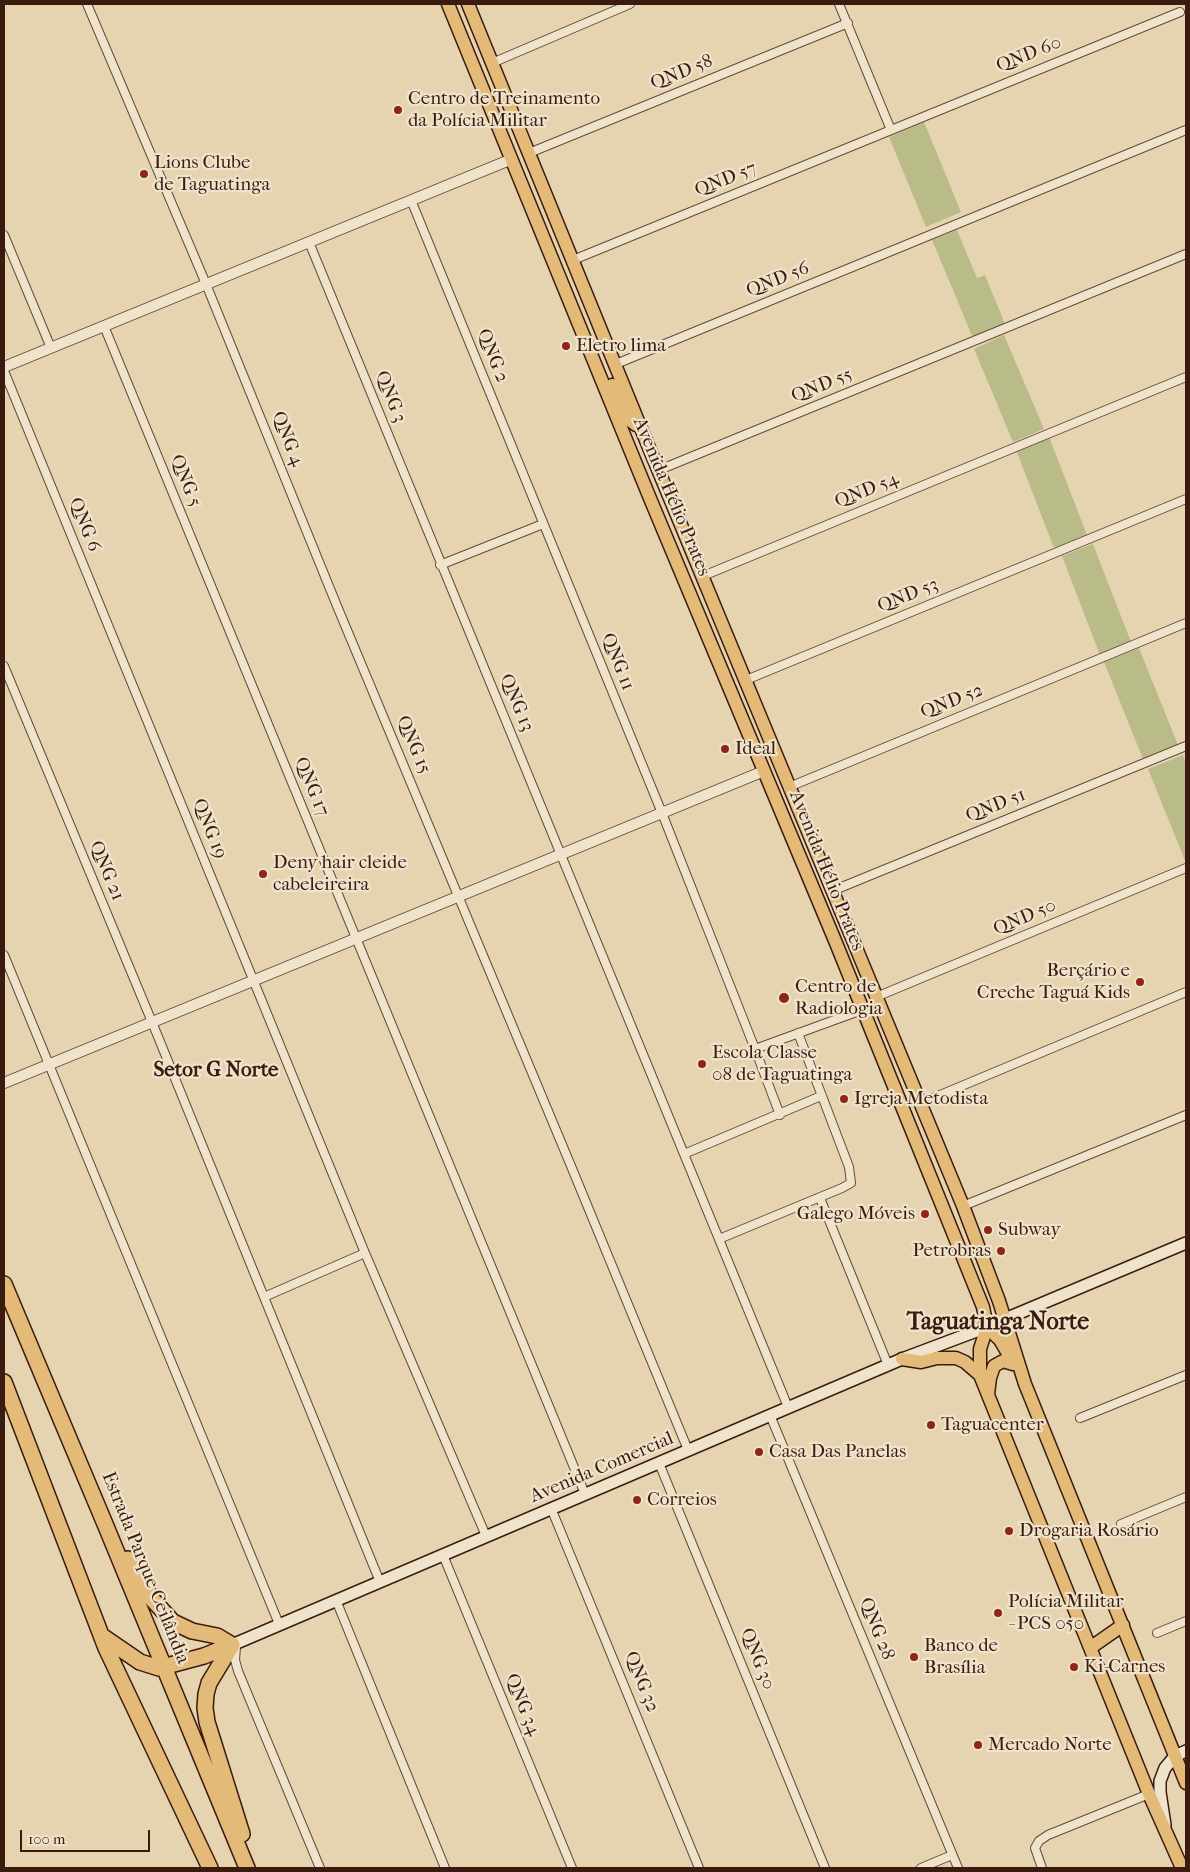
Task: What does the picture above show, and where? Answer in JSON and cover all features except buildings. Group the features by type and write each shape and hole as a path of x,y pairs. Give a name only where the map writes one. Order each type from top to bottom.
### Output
{"highway":[{"name":"Estrada Parque Ceilândia","path":"4,1284 246,1868"},
{"path":"4,1382 101,1635 210,1868"},
{"path":"105,1524 162,1611 173,1622 183,1628 217,1636 235,1644"},
{"path":"101,1635 140,1662 164,1667 204,1656 235,1644"},
{"path":"235,1644 209,1683 205,1708 207,1722 252,1868"}],"main road":[{"name":"Avenida Hélio Prates","path":"448,4 595,364 750,734 983,1307 987,1327 980,1349 980,1375 1149,1794 1182,1868"},
{"name":"Avenida Hélio Prates","path":"468,4 658,470 963,1206 1005,1319 1025,1384 1123,1625 1181,1754 1186,1784"},
{"path":"595,364 610,381 628,419 640,426"},
{"path":"750,734 752,733 757,736 778,783 783,787 789,787"},
{"path":"862,1010 872,1019 890,1058 894,1058 899,1051"},
{"path":"1005,1319 1186,1243"},
{"path":"987,1327 1000,1340 1025,1384"},
{"name":"Avenida Comercial","path":"235,1644 788,1407 902,1359 987,1327"},
{"path":"902,1359 921,1362 937,1358 956,1358 965,1362 980,1375"},
{"path":"988,1396 990,1378 994,1366 1004,1361 1014,1364"},
{"path":"1090,1648 1123,1625"},
{"path":"1167,1837 1160,1781 1165,1768 1181,1754"}],"street":[{"name":"QNG 4","path":"88,4 206,284 338,606"},
{"path":"492,64 630,4"},
{"path":"839,4 891,130"},
{"name":"QND 60","path":"891,130 1180,12"},
{"name":"QND 58","path":"529,153 848,23"},
{"name":"QND 57","path":"572,260 891,130"},
{"name":"QND 56","path":"616,364 1186,130"},
{"path":"4,367 512,159"},
{"name":"QNG 2","path":"411,200 543,524"},
{"path":"4,235 51,348"},
{"name":"QNG 3","path":"309,242 440,564"},
{"name":"QND 55","path":"658,470 1186,254"},
{"name":"QNG 5","path":"104,326 236,648"},
{"name":"QNG 6","path":"4,371 134,690"},
{"name":"QND 54","path":"703,576 1186,377"},
{"name":"QND 53","path":"746,680 1186,499"},
{"path":"440,564 543,524"},
{"name":"QNG 11","path":"543,524 662,813 780,1115"},
{"name":"QNG 13","path":"440,564 672,1122 788,1407"},
{"name":"QNG 15","path":"338,606 688,1450"},
{"name":"QND 52","path":"789,787 1186,623"},
{"name":"QNG 17","path":"236,648 585,1494"},
{"name":"QNG 21","path":"4,666 152,1022 380,1582"},
{"name":"QNG 19","path":"134,690 365,1253 486,1536"},
{"name":"QND 51","path":"832,891 1186,746"},
{"path":"4,1083 764,771"},
{"name":"QND 50","path":"876,998 1186,868"},
{"path":"4,955 279,1624"},
{"path":"921,1103 1186,992"},
{"path":"755,1049 862,1010"},
{"path":"719,1239 820,1198 848,1185 852,1180 849,1167 798,1033"},
{"path":"684,1154 822,1096"},
{"path":"963,1206 1186,1115"},
{"path":"820,1198 888,1365"},
{"path":"264,1297 365,1253"},
{"path":"1080,1418 1186,1374"},
{"name":"QNG 28","path":"770,1415 958,1868"},
{"name":"QNG 30","path":"658,1463 825,1868"},
{"path":"1121,1524 1186,1497"},
{"name":"QNG 32","path":"552,1508 700,1868"},
{"name":"QNG 34","path":"443,1555 572,1868"},
{"path":"336,1600 445,1868"},
{"path":"1157,1633 1186,1621"},
{"path":"235,1644 238,1671 320,1868"},
{"path":"1042,1868 1035,1848 1039,1841 1048,1835 1149,1794"},
{"path":"921,1868 952,1855"}],"green space":[{"path":"924,122 961,212 926,227 889,137"},
{"path":"957,230 977,278 985,275 1005,324 973,338 932,240"},
{"path":"1004,335 1044,429 1013,442 974,349"},
{"path":"1049,437 1087,535 1054,548 1016,450"},
{"path":"1093,544 1131,642 1100,655 1062,556"},
{"path":"1139,648 1178,745 1143,759 1104,662"},
{"path":"1183,755 1186,764 1186,863 1148,769"}],"place":[{"name":"Centro de Treinamento da Polícia Militar","path":"398,110"},
{"name":"Lions Clube de Taguatinga","path":"144,174"},
{"name":"Eletro lima","path":"566,346"},
{"name":"Ideal","path":"725,749"},
{"name":"Deny hair cleide cabeleireira","path":"263,874"},
{"name":"Berçário e Creche Taguá Kids","path":"1140,982"},
{"name":"Centro de Radiologia","path":"784,998"},
{"name":"Escola Classe 08 de Taguatinga","path":"702,1064"},
{"name":"Igreja Metodista","path":"844,1099"},
{"name":"Galego Móveis","path":"925,1214"},
{"name":"Subway","path":"988,1230"},
{"name":"Petrobras","path":"1001,1251"},
{"name":"Taguacenter","path":"931,1425"},
{"name":"Casa Das Panelas","path":"759,1452"},
{"name":"Correios","path":"637,1500"},
{"name":"Drogaria Rosário","path":"1009,1531"},
{"name":"Polícia Militar - PCS 050","path":"998,1613"},
{"name":"Banco de Brasília","path":"914,1657"},
{"name":"Ki-Carnes","path":"1074,1667"},
{"name":"Mercado Norte","path":"978,1745"}],"district":[{"name":"Setor G Norte","path":"216,1071"},
{"name":"Taguatinga Norte","path":"998,1323"}]}
